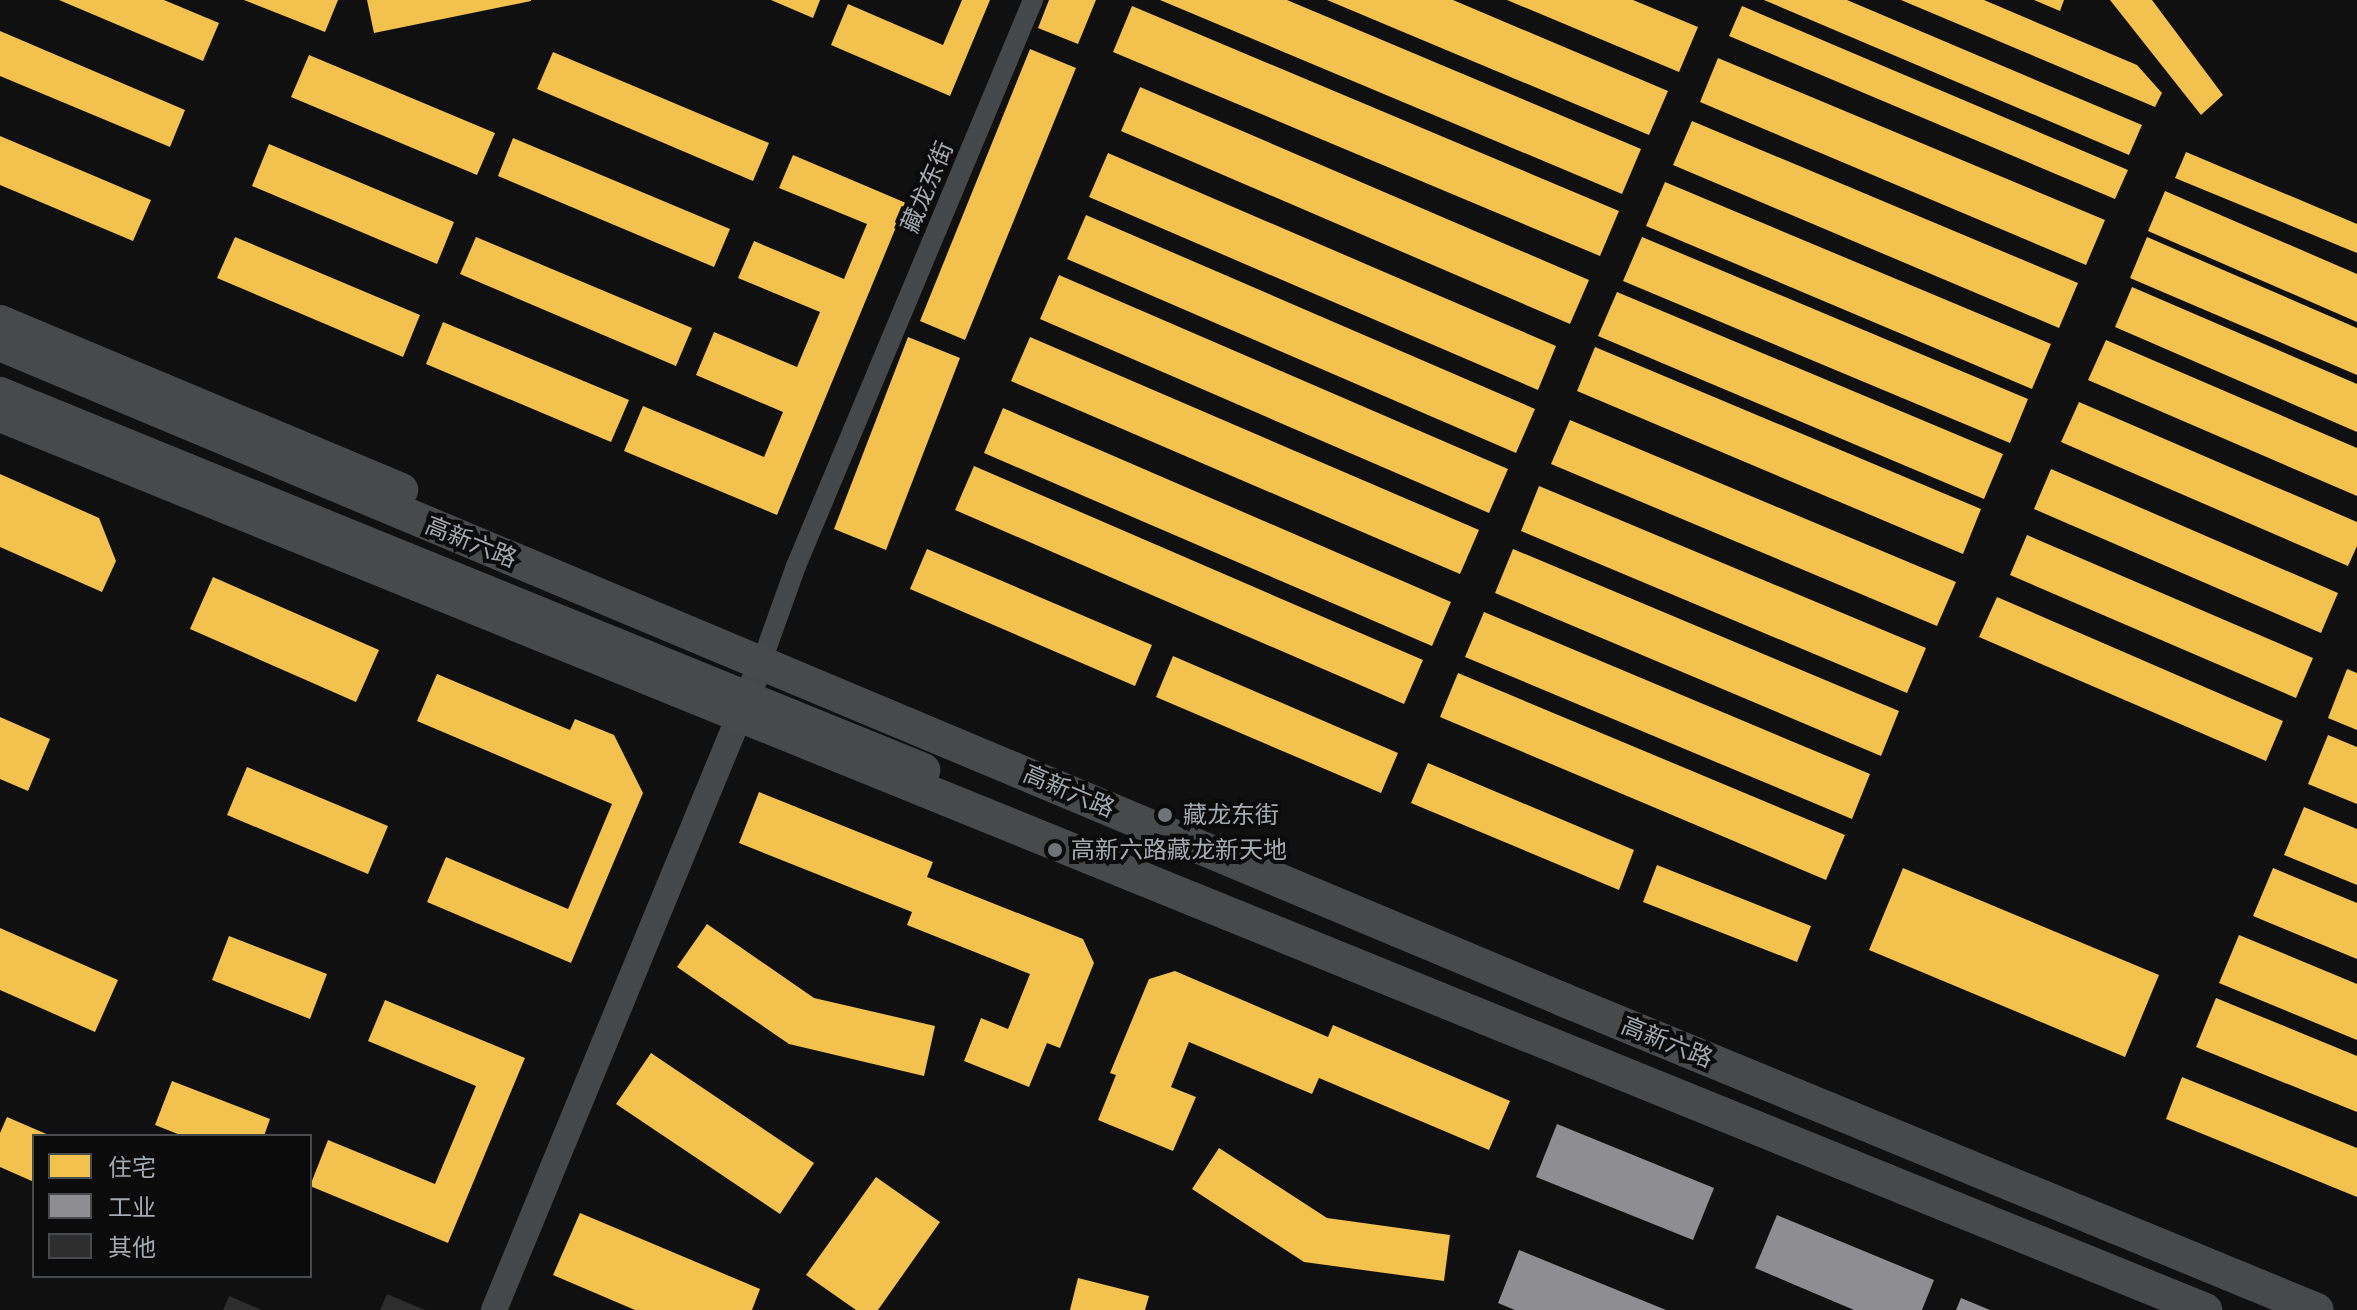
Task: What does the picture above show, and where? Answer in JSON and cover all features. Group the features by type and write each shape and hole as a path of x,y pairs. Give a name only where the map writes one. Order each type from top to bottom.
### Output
{"highway":[{"path":"0,322 401,490"},
{"path":"0,394 923,770"},
{"path":"0,417 161,459"}],"main road":[{"name":"高新六路","path":"0,344 762,661 1564,1000 2317,1310"},
{"name":"高新六路","path":"0,417 2205,1310"}],"street":[{"name":"藏龙东街","path":"762,661 796,566 1033,0"},
{"path":"494,1310 742,719 762,661"}],"building: 住宅":[{"path":"59,0 164,0 219,23 203,61"},
{"path":"244,0 338,0 325,32"},
{"path":"367,0 531,0 531,1 374,33"},
{"path":"771,0 820,0 813,18"},
{"path":"962,0 990,0 950,96 831,45 848,4 943,45"},
{"path":"1049,0 1096,0 1078,44 1038,28"},
{"path":"1160,0 1287,0 1641,149 1622,194"},
{"path":"1327,0 1453,0 1668,91 1649,135"},
{"path":"1507,0 1633,0 1698,27 1679,72"},
{"path":"1764,0 1847,0 2142,125 2129,155"},
{"path":"1901,0 1984,0 2137,65 2162,93 2155,107"},
{"path":"2034,0 2064,0 2060,11"},
{"path":"2110,0 2152,0 2223,95 2201,115"},
{"path":"1132,6 1619,211 1600,256 1113,52"},
{"path":"1742,6 2128,170 2115,199 1729,36"},
{"path":"0,31 185,110 170,147 0,76"},
{"path":"1030,49 1076,68 965,340 920,321"},
{"path":"553,52 769,143 753,181 537,89"},
{"path":"309,55 495,133 477,175 291,97"},
{"path":"1718,58 2105,220 2086,265 1700,102"},
{"path":"1140,87 1589,280 1570,324 1121,131"},
{"path":"1692,121 2078,283 2059,328 1673,165"},
{"path":"0,136 151,200 133,241 0,185"},
{"path":"513,138 730,229 714,267 498,176"},
{"path":"269,144 454,222 437,264 252,186"},
{"path":"2186,152 2357,224 2357,253 2175,178"},
{"path":"1108,153 1556,346 1538,390 1089,197"},
{"path":"793,155 906,203 777,515 624,451 643,406 764,457 783,412 696,375 714,332 797,367 820,312 738,278 754,241 844,279 867,224 779,188"},
{"path":"1665,182 2051,344 2032,389 1646,226"},
{"path":"2165,191 2357,274 2357,322 2148,231"},
{"path":"1086,215 1535,409 1516,453 1067,259"},
{"path":"235,237 420,315 403,357 217,278"},
{"path":"476,237 692,328 676,366 460,274"},
{"path":"1642,237 2028,399 2010,443 1623,281"},
{"path":"2147,237 2357,328 2357,375 2130,278"},
{"path":"1059,275 1508,469 1489,513 1040,319"},
{"path":"2132,287 2357,384 2357,432 2115,327"},
{"path":"1617,292 2003,454 1984,499 1598,336"},
{"path":"443,322 629,400 611,442 426,364"},
{"path":"908,337 960,358 886,550 834,529"},
{"path":"1030,337 1479,530 1460,574 1011,381"},
{"path":"2106,340 2357,448 2357,496 2088,380"},
{"path":"1595,347 1981,509 1963,554 1577,391"},
{"path":"2079,402 2357,522 2357,546 2348,566 2061,442"},
{"path":"1003,408 1451,602 1432,646 984,453"},
{"path":"1570,420 1956,582 1937,626 1551,464"},
{"path":"974,466 1423,660 1404,704 955,510"},
{"path":"2051,469 2338,593 2321,633 2034,509"},
{"path":"0,474 99,518 116,561 102,592 0,547"},
{"path":"1539,486 1926,648 1907,693 1521,531"},
{"path":"2027,535 2313,658 2296,698 2010,575"},
{"path":"927,549 1152,645 1135,686 910,589"},
{"path":"1513,549 1899,711 1881,756 1495,593"},
{"path":"213,577 379,650 356,702 190,629"},
{"path":"1997,597 2283,721 2266,761 1979,637"},
{"path":"1484,612 1870,774 1852,819 1465,657"},
{"path":"1173,656 1398,753 1381,793 1156,697"},
{"path":"2347,669 2357,673 2357,730 2328,718"},
{"path":"1458,673 1845,835 1826,880 1440,717"},
{"path":"437,674 570,730 575,719 614,735 643,793 571,963 427,902 446,857 568,909 612,804 417,721"},
{"path":"0,717 50,739 28,791 0,779"},
{"path":"2328,735 2357,747 2357,804 2308,784"},
{"path":"1428,763 1634,850 1619,890 1411,803"},
{"path":"247,767 388,826 368,874 227,815"},
{"path":"759,792 933,862 927,877 1083,939 1094,963 1060,1048 1047,1043 1029,1087 964,1061 981,1018 1008,1029 1030,974 907,925 912,912 739,843"},
{"path":"2304,807 2357,829 2357,885 2284,855"},
{"path":"1657,865 1811,926 1797,962 1643,902"},
{"path":"1903,868 2159,975 2125,1057 1869,950"},
{"path":"2273,868 2357,903 2357,959 2253,916"},
{"path":"707,924 814,998 935,1026 924,1076 789,1044 677,967"},
{"path":"0,928 118,980 95,1032 0,990"},
{"path":"2239,935 2357,984 2357,1040 2219,983"},
{"path":"229,936 327,974 310,1019 212,980"},
{"path":"1175,971 1328,1037 1333,1025 1510,1101 1489,1150 1319,1078 1312,1094 1189,1042 1171,1087 1196,1097 1173,1151 1098,1120 1116,1075 1110,1073 1149,979"},
{"path":"2216,998 2357,1056 2357,1112 2196,1047"},
{"path":"385,1000 525,1058 448,1243 312,1187 328,1140 435,1184 476,1086 368,1041"},
{"path":"651,1053 814,1163 780,1214 616,1104"},
{"path":"2182,1077 2357,1148 2357,1197 2166,1119"},
{"path":"172,1081 270,1119 265,1134 178,1134 155,1125"},
{"path":"7,1117 46,1134 32,1134 32,1181 0,1167 0,1133"},
{"path":"1219,1148 1327,1218 1450,1235 1444,1281 1304,1262 1192,1189"},
{"path":"876,1177 940,1222 878,1310 856,1310 806,1275"},
{"path":"580,1213 760,1289 752,1310 635,1310 553,1275"},
{"path":"1078,1278 1149,1296 1145,1310 1070,1310"}],"building: 工业":[{"path":"1557,1124 1714,1188 1693,1240 1536,1177"},
{"path":"1777,1215 1934,1280 1922,1310 1854,1310 1755,1268"},
{"path":"1519,1250 1666,1310 1515,1310 1498,1303"},
{"path":"1961,1298 1990,1310 1956,1310"}],"building: 其他":[{"path":"387,1294 425,1310 380,1310"},
{"path":"229,1296 262,1310 223,1310"}],"place":[{"name":"藏龙东街","path":"1165,815"},
{"name":"高新六路藏龙新天地","path":"1055,850"}]}
